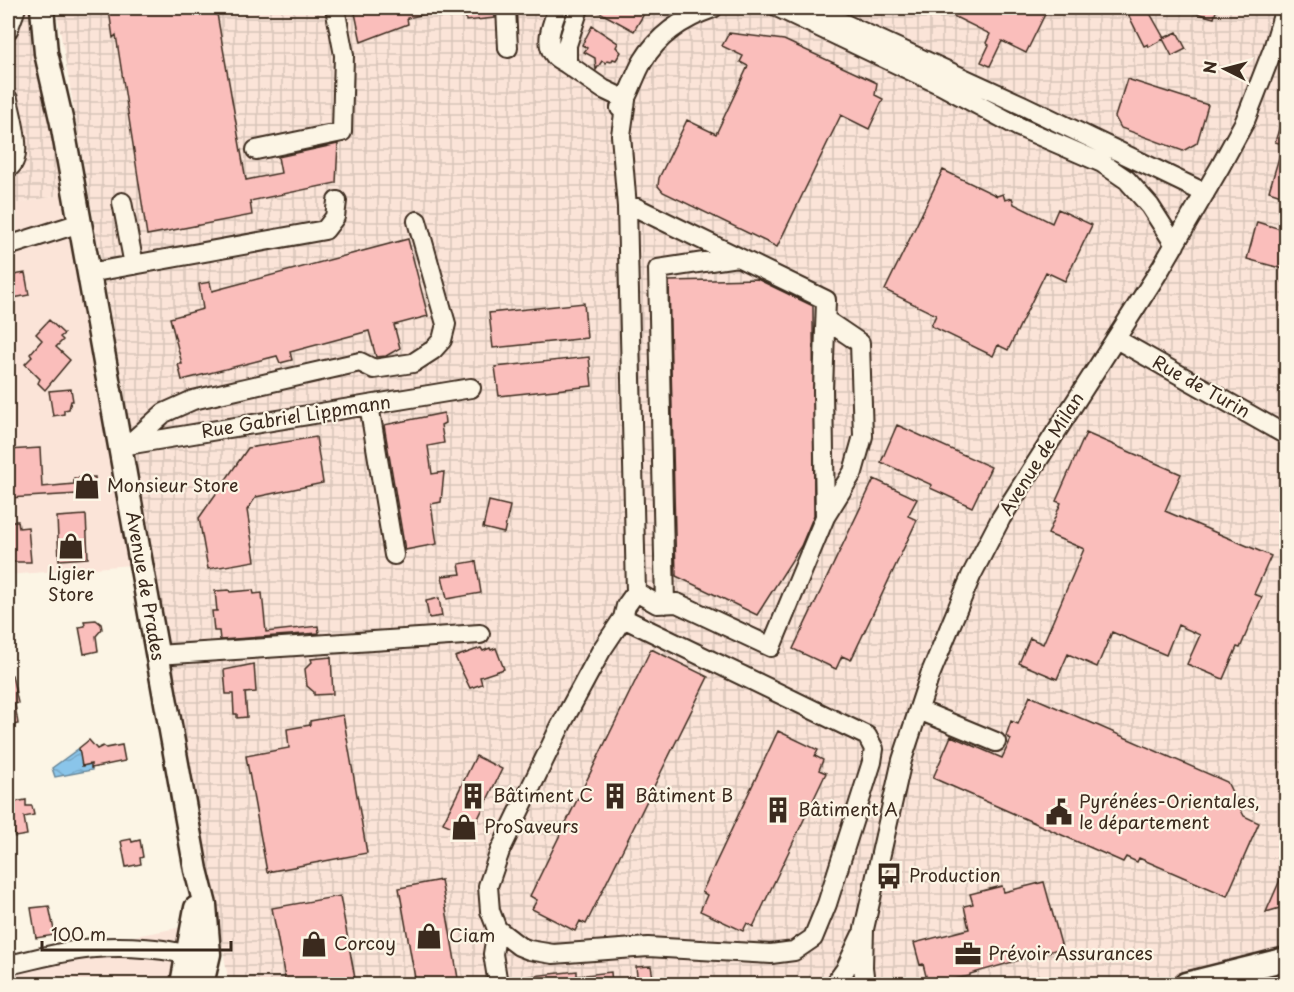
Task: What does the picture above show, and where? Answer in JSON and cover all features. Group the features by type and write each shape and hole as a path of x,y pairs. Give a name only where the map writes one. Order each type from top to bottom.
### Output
{"main road":[{"name":"Avenue de Prades","path":"42,8 46,53 62,123 89,273 124,445 157,655 196,870 205,905 209,954 202,984"},
{"name":"Avenue de Prades","path":"52,8 51,24 62,123"},
{"name":"Avenue de Prades","path":"182,984 196,909 196,870"},
{"path":"1186,984 1287,959"},
{"path":"1220,984 1287,968"}],"street":[{"path":"8,30 16,8"},
{"path":"256,150 342,132 344,55 335,8"},
{"path":"506,8 508,48"},
{"path":"558,8 549,43 554,56 603,89 626,100"},
{"path":"567,64 567,45 579,8"},
{"path":"498,984 493,954 497,929 490,911 488,886 500,851 560,727 601,651 623,618 626,606 636,592 627,207 612,166 610,137 615,117 626,100 644,60 664,35 691,12 713,8"},
{"path":"778,8 941,85 1019,127 1102,163 1126,180 1150,206 1175,245"},
{"path":"810,8 1022,105 1205,193"},
{"name":"Avenue de Milan","path":"865,984 864,929 902,760 930,675 970,576 1001,518 1175,245 1245,121 1273,49 1285,8"},
{"path":"8,99 17,154 14,164 8,168"},
{"path":"89,273 325,230 335,217 337,201"},
{"path":"122,202 134,265"},
{"path":"627,207 637,208 826,300 823,390 825,517"},
{"path":"124,445 164,413 193,400 360,362 374,369 413,363 433,350 442,340 446,324 417,221"},
{"path":"8,246 80,223"},
{"path":"665,604 658,269 737,256"},
{"path":"636,592 657,604 677,603 771,647 825,517 853,472 863,436 860,343 826,320"},
{"name":"Rue de Turin","path":"1116,339 1287,435"},
{"name":"Rue Gabriel Lippmann","path":"124,445 471,387"},
{"path":"369,405 393,555"},
{"path":"497,929 519,946 553,954 648,947 771,954 794,951 813,938 827,904 872,762 874,748 867,735 623,618"},
{"path":"157,655 480,634"},
{"path":"919,710 996,742"},
{"name":"Avenue de Milan","path":"835,984 845,970 864,929"},
{"path":"8,965 94,948 157,949 189,955 196,959 194,984"}],"shaded area":[{"path":"8,8 33,8 64,192 55,196 8,205"},
{"path":"56,8 1286,8 1286,984 229,984"},
{"path":"64,192 131,565 8,575 8,205 55,196"},
{"path":"183,927 172,984 8,984 8,960"}],"water":[{"path":"78,749 91,764 92,770 55,777 52,768"}],"building":[{"path":"216,8 246,180 281,173 278,157 338,144 336,183 250,201 252,215 147,235 116,35 113,38 109,10"},
{"path":"354,8 434,8 435,12 407,18 408,24 361,42"},
{"path":"465,8 494,8 495,18 466,21"},
{"path":"592,8 637,8 645,12 634,31"},
{"path":"937,8 1048,8 1026,53 1002,41 990,66 981,62 989,45 986,43 990,34"},
{"path":"1130,8 1147,8 1164,38 1177,32 1186,49 1172,56 1163,39 1149,47 1148,44 1144,46 1129,16"},
{"path":"1186,8 1217,8 1214,18 1185,10"},
{"path":"592,26 618,43 616,47 621,52 616,60 613,59 606,63 602,61 596,70 595,58 584,52 587,48 582,45"},
{"path":"729,33 784,40 877,83 875,95 883,99 869,129 841,115 777,247 663,192 658,186 659,178 687,120 716,134 748,66 740,62 743,56 722,46"},
{"path":"1127,79 1208,105 1197,143 1183,151 1121,128 1115,117"},
{"path":"1284,113 1287,114 1287,197 1269,191 1283,144 1275,142"},
{"path":"943,170 997,196 1003,194 1005,200 1012,198 1014,204 1052,223 1058,209 1092,225 1065,281 1046,272 1008,350 998,345 993,356 931,326 936,315 885,290"},
{"path":"1257,222 1287,231 1287,270 1247,259"},
{"path":"408,239 428,316 394,325 400,348 386,356 376,357 369,331 290,352 292,360 280,363 277,356 182,380 178,364 182,364 170,318 203,309 199,284 210,282 212,291"},
{"path":"25,273 29,295 8,299 8,276"},
{"path":"757,279 813,306 814,515 801,546 757,615 676,576 669,281"},
{"path":"584,303 587,338 493,348 489,313"},
{"path":"49,320 64,334 60,337 63,340 56,347 70,360 45,390 38,383 40,379 25,364 42,340 36,334"},
{"path":"589,357 592,386 499,396 495,367"},
{"path":"71,389 73,401 69,409 64,410 64,414 53,416 49,391"},
{"path":"444,413 445,423 441,425 444,443 428,446 432,474 444,472 441,502 431,504 437,544 405,550 384,425"},
{"path":"897,425 991,467 972,507 930,488 932,485 881,462"},
{"path":"1086,433 1181,474 1165,511 1271,556 1254,594 1262,597 1240,648 1237,647 1223,679 1187,664 1200,635 1178,625 1166,655 1112,632 1097,667 1068,654 1057,679 1019,663 1030,638 1043,644 1084,549 1048,534 1061,503 1056,501"},
{"path":"316,437 323,483 256,497 247,510 255,561 208,569 199,518 248,448"},
{"path":"40,448 42,487 74,484 74,478 95,477 96,493 8,498 8,450"},
{"path":"874,479 917,499 908,516 917,520 851,660 842,656 836,669 793,649"},
{"path":"489,501 510,506 504,533 483,528"},
{"path":"86,515 88,558 59,560 57,517"},
{"path":"8,521 18,521 19,528 28,527 31,562 8,562"},
{"path":"476,561 481,593 447,599 442,576 461,574 459,564"},
{"path":"229,590 230,592 253,590 254,594 262,593 266,632 318,626 319,633 220,640 219,631 214,631 212,611 217,611 215,591"},
{"path":"439,598 442,616 429,618 426,601"},
{"path":"96,620 101,624 102,629 96,636 98,651 84,654 79,627 85,626 84,621"},
{"path":"481,648 483,651 496,648 504,669 480,677 482,684 470,688 455,657"},
{"name":"Bâtiment B","path":"651,649 708,677 586,924 580,921 575,931 532,909 537,900 530,896"},
{"path":"331,657 333,694 314,695 314,692 307,686 305,669 312,662 311,659"},
{"path":"254,664 256,692 245,693 247,717 237,718 237,714 234,714 233,694 226,694 224,670"},
{"path":"8,675 12,675 18,703 15,704 18,724 8,726"},
{"path":"1030,696 1227,782 1244,816 1259,823 1227,896 1139,858 1137,862 1126,857 1123,862 933,778 951,736 1002,758 1011,739 1006,736 1011,721 1018,724"},
{"path":"343,715 367,853 267,872 246,756 289,748 287,729 310,725 310,721"},
{"name":"Bâtiment A","path":"778,731 818,750 815,756 823,760 819,770 826,773 753,927 747,923 743,931 700,911 707,895 702,892"},
{"path":"89,740 97,749 103,746 106,748 122,745 125,761 91,768 91,764 82,766 79,748"},
{"name":"Bâtiment C","path":"476,756 502,769 470,835 443,823"},
{"path":"26,800 26,806 32,806 34,815 24,817 27,835 15,837 13,830 10,831 8,820 12,819 9,803"},
{"path":"131,839 132,842 140,840 143,857 140,858 141,864 126,867 121,841"},
{"name":"Pyrénées-Orientales, le département","path":"1287,864 1287,906 1266,912"},
{"name":"Ciam","path":"441,880 459,984 416,984 399,888"},
{"path":"1044,882 1062,948 970,974 970,976 928,984 914,943 969,929 964,906 973,904 970,894 1002,886 1004,892"},
{"name":"Corcoy","path":"340,896 356,984 286,984 272,908"},
{"path":"49,906 55,935 36,938 31,908"},
{"path":"651,966 654,984 638,984 636,967"},
{"path":"577,971 577,976 611,972 612,984 515,984 515,978"}],"place":[{"name":"Monsieur Store","path":"87,486"},
{"name":"Ligier Store","path":"71,546"},
{"name":"Bâtiment C","path":"473,796"},
{"name":"Bâtiment B","path":"615,796"},
{"name":"Bâtiment A","path":"778,810"},
{"name":"Pyrénées-Orientales, le département","path":"1059,812"},
{"name":"ProSaveurs","path":"464,827"},
{"name":"Production","path":"889,876"},
{"name":"Ciam","path":"429,936"},
{"name":"Corcoy","path":"314,944"},
{"name":"Prévoir Assurances","path":"968,954"}]}
